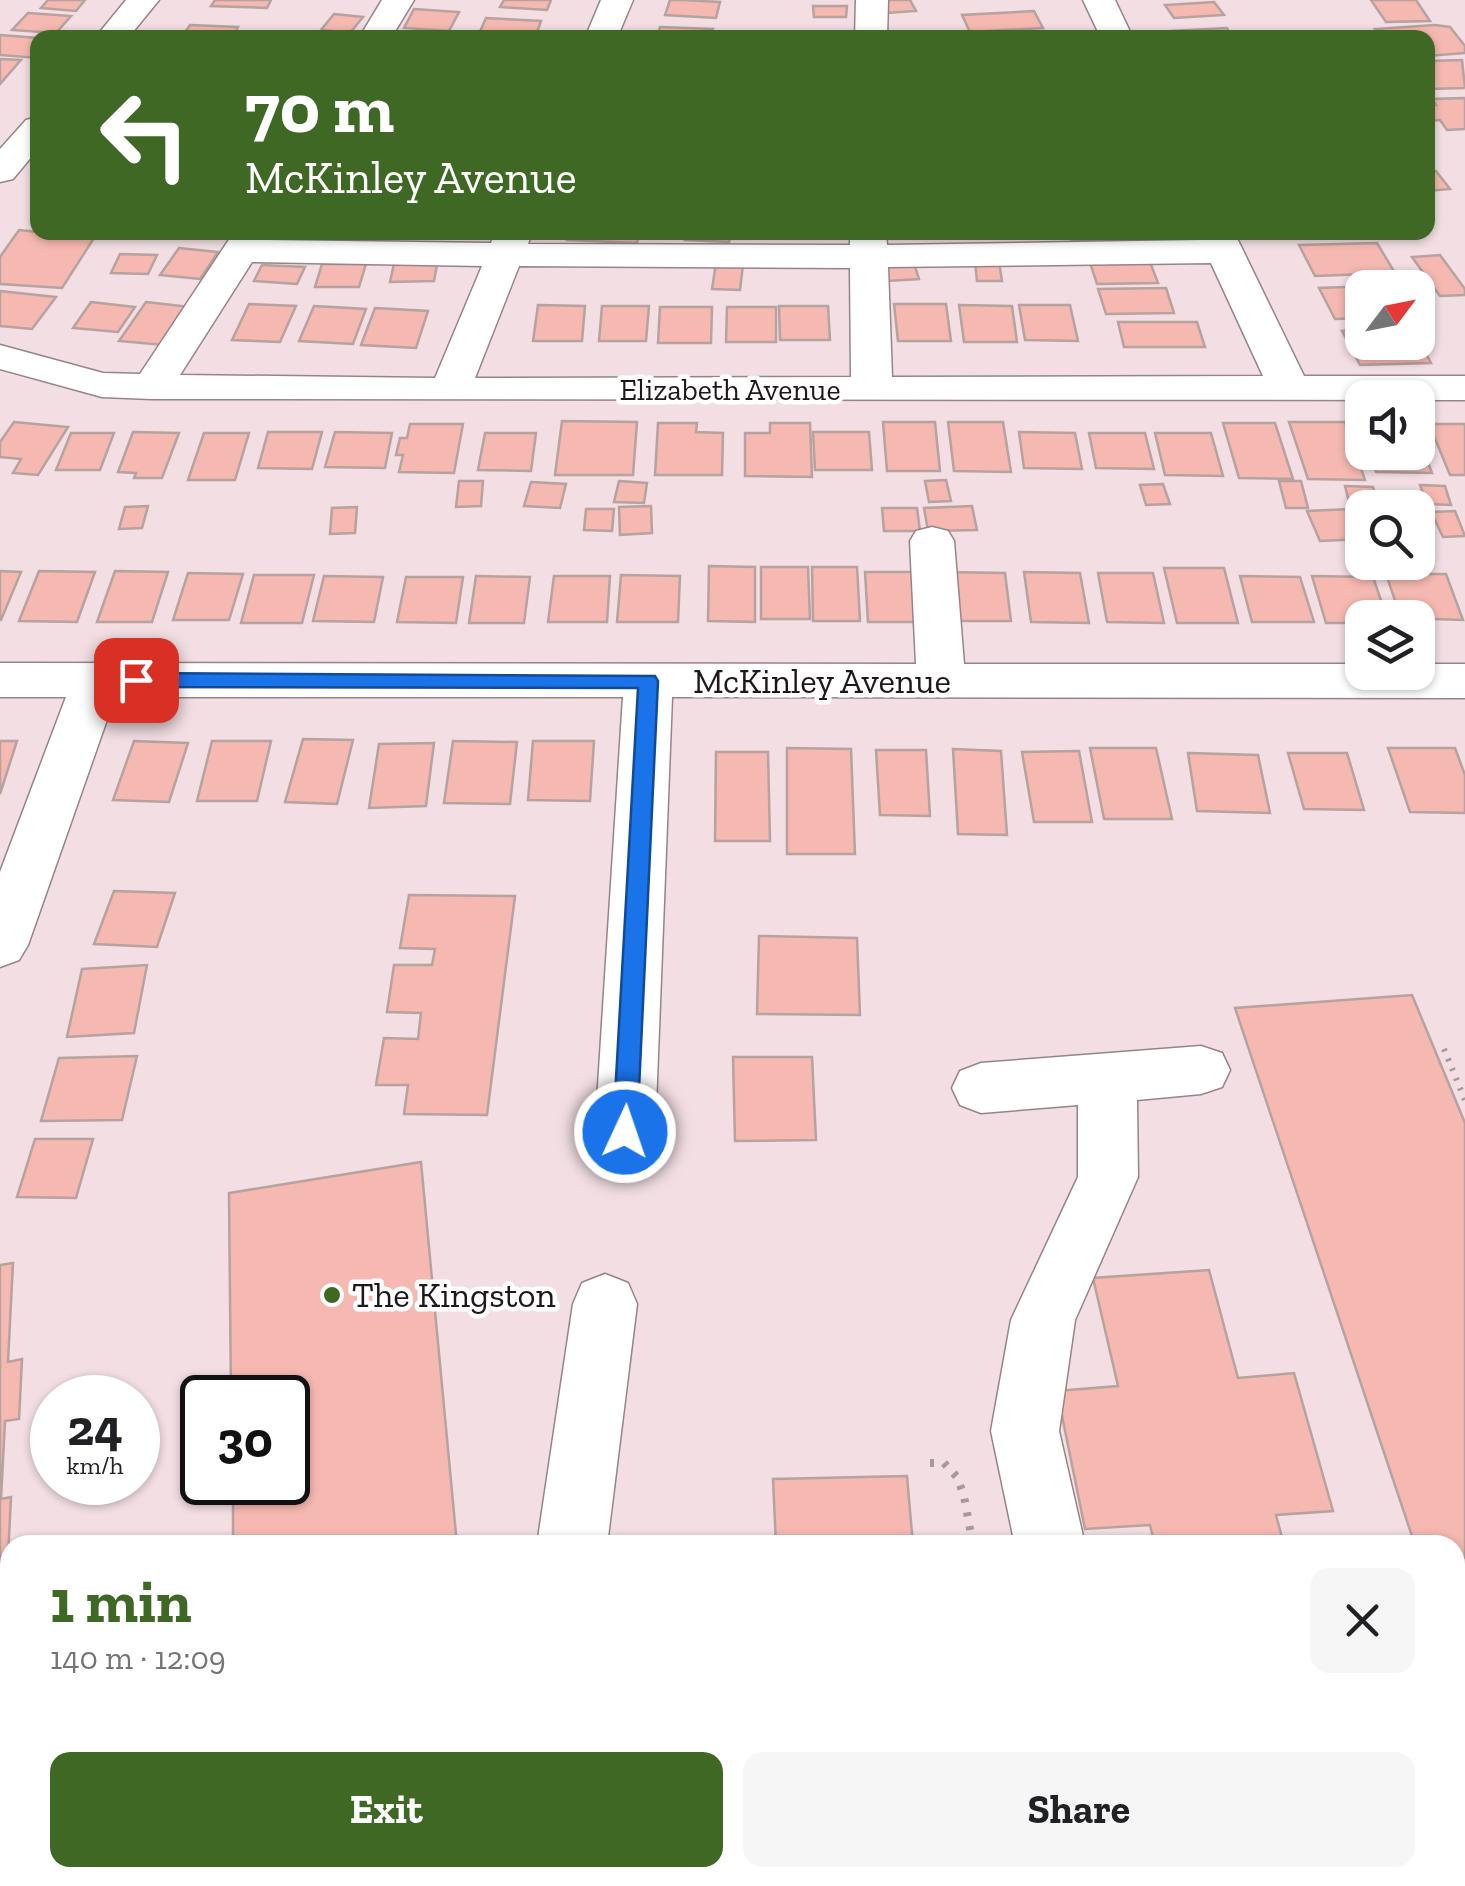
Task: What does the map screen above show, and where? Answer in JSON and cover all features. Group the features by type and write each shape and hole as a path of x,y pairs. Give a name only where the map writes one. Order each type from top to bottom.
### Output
{"street":[{"path":"118,30 142,0"},
{"path":"380,30 398,0"},
{"path":"604,30 617,0"},
{"path":"871,30 872,0"},
{"path":"1099,0 1114,30"},
{"path":"0,172 28,113"},
{"path":"152,387 248,242 868,243 957,258 1219,242 1289,388"},
{"path":"868,243 872,390"},
{"path":"450,390 508,244"},
{"name":"Elizabeth Avenue","path":"0,357 102,386 450,390 1465,388"},
{"path":"932,541 934,617 942,681"},
{"name":"McKinley Avenue","path":"0,680 1465,682"},
{"path":"0,945 97,680"},
{"path":"625,1132 648,681"},
{"path":"981,1088 1200,1070"},
{"path":"1048,1535 1025,1432 1043,1320 1108,1178 1108,1078"},
{"path":"573,1535 605,1304"}],"path":[{"path":"1444,1049 1465,1100"},
{"path":"930,1463 944,1463 957,1477 971,1535"}],"building":[{"path":"48,0 85,0 76,11 41,8"},
{"path":"215,0 271,0 267,8 211,6"},
{"path":"504,0 551,0 547,10 500,7"},
{"path":"670,0 720,2 716,18 665,15"},
{"path":"881,0 910,0 916,11 887,13"},
{"path":"1371,0 1416,0 1430,21 1386,22"},
{"path":"1214,2 1224,15 1174,18 1165,5"},
{"path":"813,6 847,6 846,17 814,17"},
{"path":"414,9 459,12 450,30 404,28"},
{"path":"1034,11 1043,28 969,30 962,15"},
{"path":"28,13 71,16 59,30 12,30"},
{"path":"334,14 363,17 352,30 321,30"},
{"path":"486,18 541,21 538,30 481,30"},
{"path":"190,25 238,27 236,30 187,30"},
{"path":"660,27 713,29 713,30 659,30"},
{"path":"1450,27 1465,46 1465,53 1435,55 1435,30 1375,29"},
{"path":"0,35 30,37 30,57 0,55"},
{"path":"0,59 21,60 0,84"},
{"path":"1462,60 1465,88 1435,89 1435,61"},
{"path":"1465,98 1465,129 1447,130 1440,120 1435,120 1435,99"},
{"path":"1436,171 1450,189 1435,190"},
{"path":"19,230 30,231 30,240 93,240 62,288 0,284 0,257"},
{"path":"567,240 638,240 637,243"},
{"path":"1377,243 1393,270 1345,270 1345,275 1315,276 1299,245"},
{"path":"179,248 218,252 200,279 160,275"},
{"path":"120,254 157,255 148,274 111,273"},
{"path":"1440,255 1465,289 1465,295 1440,296 1435,289 1435,270 1421,270 1412,257"},
{"path":"395,259 438,259 434,281 390,282"},
{"path":"913,260 919,279 887,281 881,262"},
{"path":"975,262 999,262 1002,281 977,281"},
{"path":"1150,262 1158,283 1097,284 1090,263"},
{"path":"716,263 743,265 740,290 712,289"},
{"path":"322,264 366,264 359,287 315,287"},
{"path":"262,265 305,267 297,284 254,281"},
{"path":"1345,287 1345,319 1335,319 1319,288"},
{"path":"1166,288 1174,313 1106,314 1098,289"},
{"path":"0,291 56,297 32,329 0,326"},
{"path":"91,302 135,307 118,332 73,328"},
{"path":"146,302 190,307 164,345 119,341"},
{"path":"249,304 296,306 280,342 232,340"},
{"path":"894,304 946,304 951,341 898,341"},
{"path":"538,305 585,306 582,341 533,341"},
{"path":"959,305 1012,306 1017,342 964,342"},
{"path":"1019,305 1070,305 1078,341 1025,340"},
{"path":"314,306 366,309 353,344 299,341"},
{"path":"602,306 649,306 646,341 599,341"},
{"path":"779,306 828,306 830,340 780,340"},
{"path":"660,307 712,307 711,343 658,343"},
{"path":"727,307 776,307 776,342 726,342"},
{"path":"375,308 428,311 416,348 361,345"},
{"path":"1118,322 1197,322 1205,347 1124,347"},
{"path":"1357,360 1431,363 1360,365"},
{"path":"562,421 637,422 633,475 555,475"},
{"path":"14,422 68,427 38,475 13,473 21,459 0,457 0,442"},
{"path":"883,422 935,422 940,471 887,471"},
{"path":"948,422 1003,422 1011,472 954,471"},
{"path":"1289,422 1345,422 1345,470 1362,470 1365,480 1308,479"},
{"path":"658,423 697,423 696,432 723,433 722,475 655,475"},
{"path":"770,423 810,423 812,477 745,476 745,433 770,433"},
{"path":"1223,423 1275,423 1293,479 1239,478"},
{"path":"410,424 463,424 454,473 399,472 403,455 396,455 400,438 407,438"},
{"path":"1435,424 1465,424 1465,475 1450,475 1435,439"},
{"path":"133,432 179,433 162,478 134,478 136,473 118,472"},
{"path":"268,432 322,432 312,469 258,468"},
{"path":"335,432 392,433 385,468 325,467"},
{"path":"813,432 869,432 872,470 815,470"},
{"path":"1019,432 1075,433 1082,469 1024,468"},
{"path":"71,433 114,433 100,470 56,470"},
{"path":"204,433 249,433 235,480 188,480"},
{"path":"485,433 536,433 531,471 478,470"},
{"path":"1089,433 1145,433 1154,469 1096,468"},
{"path":"1155,433 1211,433 1223,476 1165,475"},
{"path":"1431,470 1432,473 1376,472"},
{"path":"946,480 951,501 929,502 925,481"},
{"path":"459,481 483,481 481,506 456,507"},
{"path":"619,481 647,483 644,503 614,502"},
{"path":"1279,481 1301,481 1308,508 1286,508"},
{"path":"531,482 566,484 560,508 524,506"},
{"path":"1163,484 1170,504 1146,505 1140,485"},
{"path":"1420,485 1445,486 1451,505 1435,504 1435,490 1422,490"},
{"path":"1345,486 1374,490 1346,490"},
{"path":"148,506 142,528 119,529 125,507"},
{"path":"651,506 652,533 620,535 619,507"},
{"path":"972,506 977,530 928,531 924,508"},
{"path":"357,507 355,533 330,534 332,508"},
{"path":"882,508 917,508 920,531 884,531"},
{"path":"586,509 614,509 612,531 584,530"},
{"path":"1345,509 1345,540 1320,541 1307,511"},
{"path":"1455,511 1465,536 1443,537 1435,512"},
{"path":"709,566 755,567 755,622 708,621"},
{"path":"761,567 808,567 810,619 761,619"},
{"path":"812,567 857,567 860,621 813,621"},
{"path":"1164,568 1224,568 1238,623 1177,623"},
{"path":"0,571 21,572 1,620 0,620"},
{"path":"39,571 95,572 77,622 19,621"},
{"path":"115,571 168,572 152,622 97,622"},
{"path":"865,572 914,572 918,622 868,622"},
{"path":"947,572 1005,573 1011,621 952,621"},
{"path":"1024,572 1080,573 1089,623 1031,622"},
{"path":"188,573 243,574 229,620 173,620"},
{"path":"1098,573 1153,573 1164,623 1107,622"},
{"path":"1435,574 1446,574 1463,620 1435,619 1435,600 1395,600 1388,580 1435,580"},
{"path":"254,575 314,575 302,623 241,623"},
{"path":"621,575 680,576 678,622 617,622"},
{"path":"324,576 383,577 374,622 313,621"},
{"path":"476,576 530,577 524,623 469,623"},
{"path":"554,576 610,576 607,622 548,622"},
{"path":"1240,576 1300,577 1314,622 1252,622"},
{"path":"1312,576 1374,580 1381,600 1345,600 1345,623 1326,623"},
{"path":"406,577 463,577 456,623 397,622"},
{"path":"303,739 353,740 337,804 285,802"},
{"path":"0,741 17,741 0,794"},
{"path":"134,741 188,743 169,802 113,800"},
{"path":"212,741 271,741 257,801 197,801"},
{"path":"453,741 517,742 510,804 444,803"},
{"path":"533,741 594,741 590,801 528,800"},
{"path":"434,743 426,806 369,808 379,744"},
{"path":"787,748 851,749 855,854 787,854"},
{"path":"1090,748 1156,748 1172,819 1104,819"},
{"path":"1388,748 1455,748 1465,775 1465,813 1410,812"},
{"path":"953,749 1001,751 1007,835 958,834"},
{"path":"876,750 926,750 930,816 880,815"},
{"path":"1079,751 1092,822 1034,822 1022,752"},
{"path":"716,752 768,752 770,841 715,841"},
{"path":"1188,753 1258,755 1270,813 1197,811"},
{"path":"1288,753 1347,753 1364,810 1304,809"},
{"path":"114,891 175,893 157,947 94,944"},
{"path":"409,895 515,896 487,1115 404,1114 408,1085 376,1085 384,1038 418,1039 421,1013 387,1012 394,965 432,965 435,949 400,948"},
{"path":"759,936 857,938 860,1015 757,1014"},
{"path":"147,965 134,1033 67,1037 82,969"},
{"path":"1412,995 1465,1123 1465,1535 1412,1535 1235,1008"},
{"path":"137,1056 122,1120 41,1121 59,1058"},
{"path":"733,1057 812,1057 816,1140 735,1141"},
{"path":"35,1139 93,1139 76,1198 17,1197"},
{"name":"The Kingston","path":"421,1162 456,1535 233,1535 233,1505 310,1505 310,1375 231,1375 229,1193"},
{"path":"13,1263 8,1362 22,1359 19,1419 5,1421 1,1499 11,1497 9,1535 0,1535 0,1265"},
{"path":"1209,1270 1238,1378 1294,1373 1333,1511 1276,1515 1281,1535 1152,1535 1150,1525 1085,1529 1057,1391 1118,1386 1093,1278"},
{"path":"907,1476 912,1535 776,1535 773,1479"}],"place":[{"name":"The Kingston","path":"332,1295"}],"route":[{"path":"136,680 648,681 625,1132"}]}
